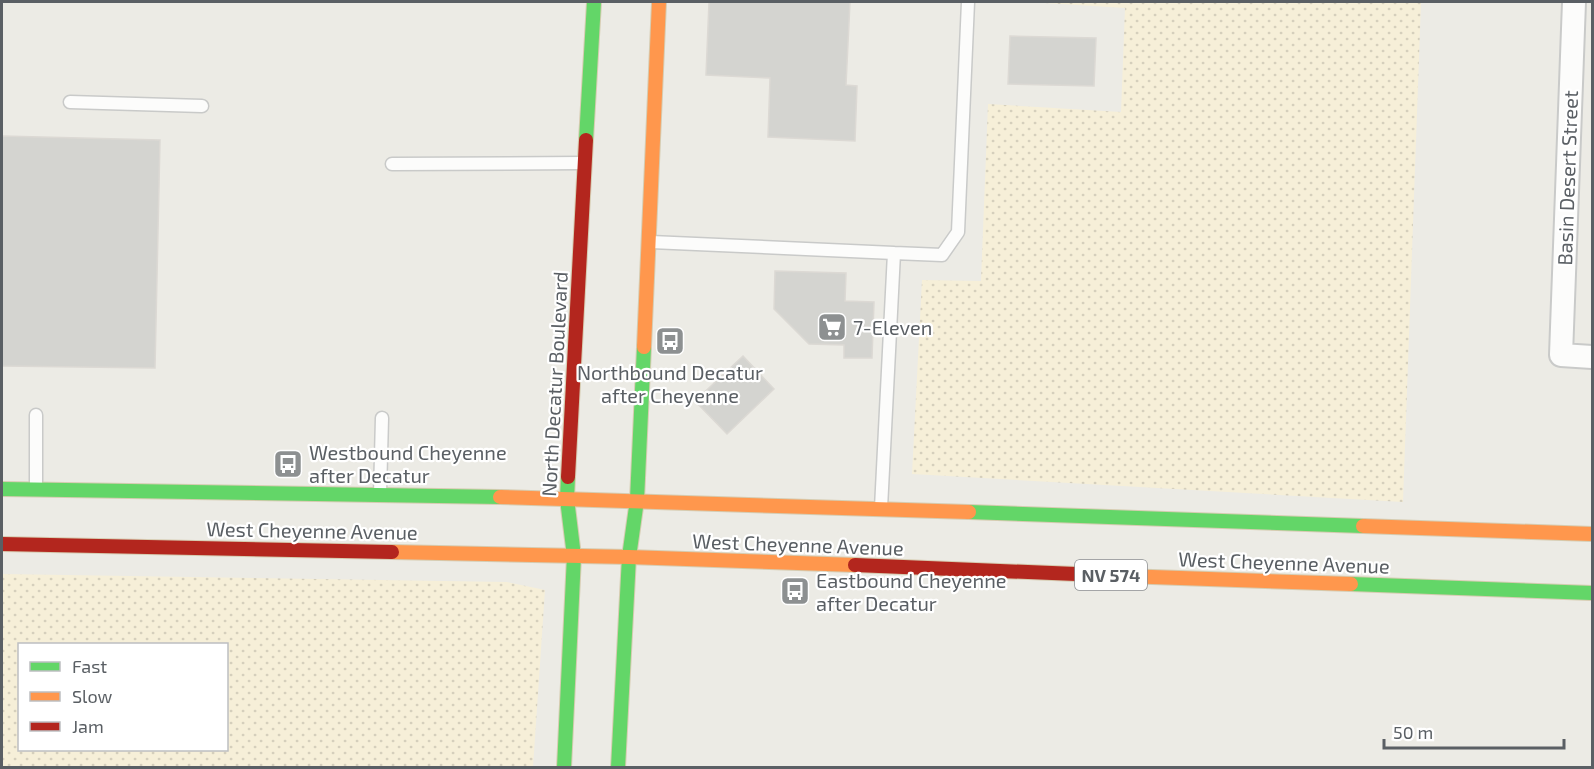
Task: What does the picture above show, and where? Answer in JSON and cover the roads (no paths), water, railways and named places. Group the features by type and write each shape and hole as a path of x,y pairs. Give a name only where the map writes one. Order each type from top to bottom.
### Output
{"main road":[{"name":"North Decatur Boulevard","path":"564,768 574,556 567,499 594,2"},
{"path":"618,768 629,557 637,500 660,2"},
{"name":"West Cheyenne Avenue","path":"2,489 637,500 1593,534"},
{"name":"West Cheyenne Avenue","path":"2,544 629,557 1593,593"}],"street":[{"name":"Basin Desert Street","path":"1574,2 1561,355 1593,357"}],"lane":[{"path":"650,242 942,255 958,232 968,2"},
{"path":"70,102 202,106"},
{"path":"392,164 584,163"},
{"path":"881,510 894,254"},
{"path":"36,415 36,489"},
{"path":"380,495 382,418"}],"place":[{"name":"7-Eleven","path":"832,327"},
{"name":"Northbound Decatur after Cheyenne","path":"670,341"},
{"name":"Westbound Cheyenne after Decatur","path":"288,464"},
{"name":"Eastbound Cheyenne after Decatur","path":"795,591"}]}
